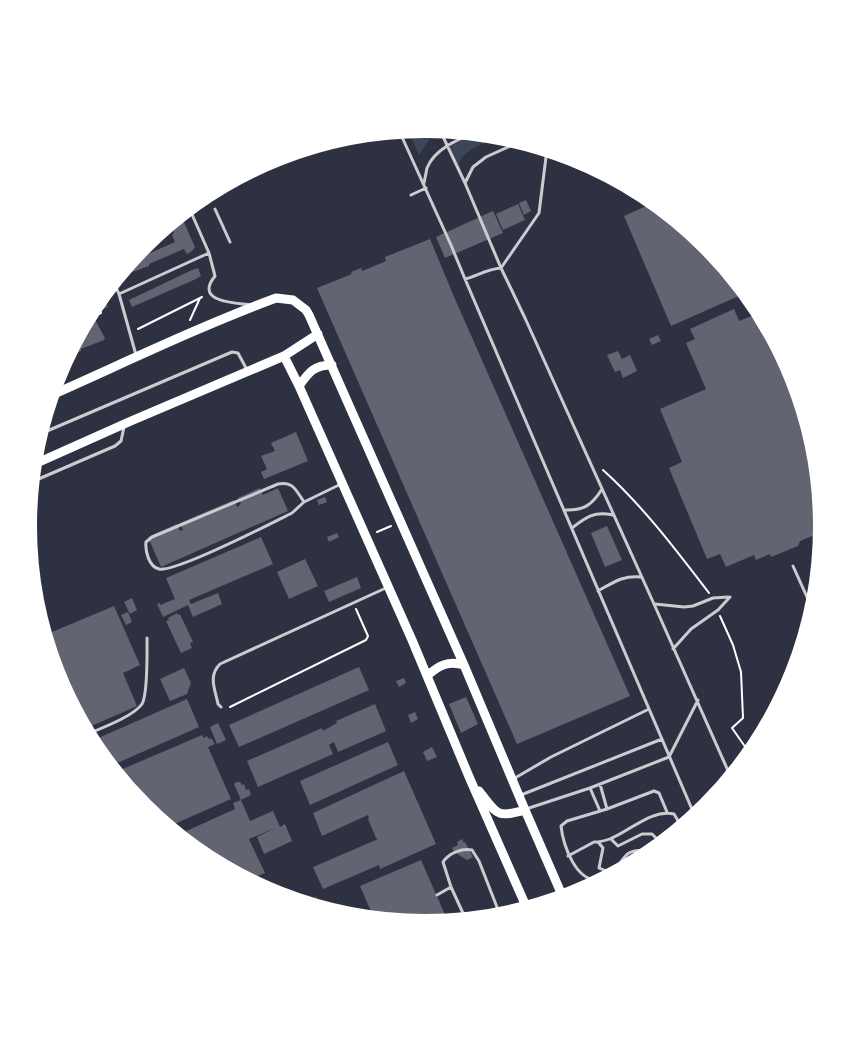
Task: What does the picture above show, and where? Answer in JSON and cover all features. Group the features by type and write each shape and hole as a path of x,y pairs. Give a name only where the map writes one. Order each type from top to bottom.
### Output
{"main road":[{"path":"56,393 184,335 276,298 292,300 306,310 401,521 561,893"},
{"path":"38,462 284,356 318,334"},
{"path":"284,356 388,587 525,904"},
{"path":"299,386 314,369 332,365"},
{"path":"426,676 448,663 456,662 464,665"},
{"path":"470,779 495,812 501,815 525,810"}],"lane":[{"path":"401,134 451,245 693,811"},
{"path":"442,134 729,773"},
{"path":"425,186 427,169 432,159 447,146 468,136"},
{"path":"465,183 473,167 486,157 514,144"},
{"path":"501,268 539,213 546,157 549,154"},
{"path":"411,195 425,186"},
{"path":"215,209 230,242"},
{"path":"191,212 209,253 215,276 211,280 210,293 214,298 220,300 256,306"},
{"path":"119,294 209,253"},
{"path":"465,279 483,271 501,268"},
{"path":"115,285 137,358"},
{"path":"44,432 232,352 238,354 248,371"},
{"path":"36,480 115,446 121,441 124,424"},
{"path":"304,502 294,487 286,483 278,484 152,537 146,542 145,549 152,565 157,569 165,570 292,513 304,502 342,483"},
{"path":"564,510 586,507 602,489"},
{"path":"572,528 597,513 613,515"},
{"path":"793,566 809,602"},
{"path":"598,591 625,577 642,577"},
{"path":"221,707 218,704 212,675 220,664 388,587"},
{"path":"654,604 684,607 713,598 730,597 718,610 691,629 673,649"},
{"path":"92,732 132,713 143,703 146,688 147,638"},
{"path":"525,810 590,788 669,757 698,700"},
{"path":"512,780 551,757 649,709"},
{"path":"519,796 662,739"},
{"path":"600,784 607,809"},
{"path":"590,788 600,811"},
{"path":"594,879 583,874 568,856 561,829 562,824 654,791 659,793 667,812"},
{"path":"568,856 594,842 611,839 656,815 667,812 674,814 679,823"},
{"path":"611,839 618,846 642,834 652,834 658,840"},
{"path":"598,842 603,849 599,868 609,871 620,865 626,855 635,850 644,850"},
{"path":"464,915 443,862 447,856 465,849 472,850 479,861 498,910"},
{"path":"635,850 637,855"},
{"path":"437,896 451,887"}],"path":[{"path":"130,333 210,293"},
{"path":"184,335 200,298"},
{"path":"587,455 615,480 666,537 713,598"},
{"path":"366,537 401,521"},
{"path":"221,707 228,707 366,640 368,636 354,602"},
{"path":"718,610 733,645 741,672 743,718 732,728 747,749"}],"shaded area":[{"path":"410,134 427,134 429,140 419,155"},
{"path":"471,136 492,140 472,149 463,156 458,165 450,146"}],"building":[{"path":"526,200 531,211 524,215 519,203"},
{"path":"518,204 525,220 503,230 496,214"},
{"path":"650,205 702,248 742,295 671,326 624,216"},
{"path":"493,211 503,233 445,258 436,237"},
{"path":"182,218 195,247 192,251 187,254 184,249 127,274 126,272 138,258 175,242 172,235 174,233 172,227"},
{"path":"430,239 630,696 517,744 317,288 361,268 362,271 384,262 385,257"},
{"path":"198,268 201,276 196,279 132,307 129,300"},
{"path":"105,300 108,307 96,312"},
{"path":"734,309 739,321 755,315 777,352 804,424 814,474 817,534 800,541 798,546 771,557 770,554 756,560 754,555 726,567 720,554 707,559 669,468 682,462 660,409 706,389 686,343 695,339 690,329"},
{"path":"93,317 105,338 72,355"},
{"path":"658,335 661,341 652,345 649,339"},
{"path":"618,351 622,359 630,355 637,371 623,378 620,370 615,372 607,355"},
{"path":"296,432 308,461 264,479 261,472 267,469 261,456 275,451 271,443"},
{"path":"260,488 263,495 278,488 288,511 161,567 148,537 177,524 180,531 183,530 180,523 234,500 237,507 241,504 238,498"},
{"path":"325,497 327,502 319,505 317,500"},
{"path":"607,526 622,560 605,567 591,533"},
{"path":"337,533 339,537 329,542 327,537"},
{"path":"261,537 273,564 189,600 191,604 218,593 222,604 193,617 188,605 163,617 157,604 175,599 166,578"},
{"path":"305,559 318,586 289,599 277,572"},
{"path":"357,577 361,588 329,602 324,591"},
{"path":"132,598 137,610 130,614 124,602"},
{"path":"114,606 140,665 123,673 137,706 89,727 73,699 48,634"},
{"path":"128,612 132,622 126,625 121,615"},
{"path":"177,613 180,614 193,642 190,643 192,648 181,653 166,621"},
{"path":"359,667 369,690 239,747 229,725"},
{"path":"184,668 191,683 187,694 170,701 160,679"},
{"path":"404,678 406,683 399,687 396,681"},
{"path":"466,697 478,724 461,733 449,704"},
{"path":"187,699 199,727 114,764 97,739"},
{"path":"375,704 386,731 338,752 334,742 329,745 333,754 258,787 247,761 322,728 323,731 337,723 336,721"},
{"path":"415,712 418,719 411,723 408,715"},
{"path":"218,723 226,740 217,744 210,727"},
{"path":"202,735 204,738 207,736 215,744 208,747 231,799 173,825 148,803 119,770"},
{"path":"388,742 398,765 310,805 300,781"},
{"path":"432,747 437,757 427,761 423,752"},
{"path":"404,771 436,844 380,869 379,865 323,889 313,867 378,839 368,815 322,836 313,813"},
{"path":"237,782 244,784 251,795 241,800 234,784"},
{"path":"241,800 250,821 273,811 280,827 285,824 292,841 264,854 257,837 275,828 249,839 265,873 253,878 229,865 182,833 235,809 233,803"},
{"path":"462,839 473,857 467,860 455,853 452,848"},
{"path":"421,860 446,917 399,917 372,914 360,886"},
{"path":"316,897 319,903 309,900"}]}
